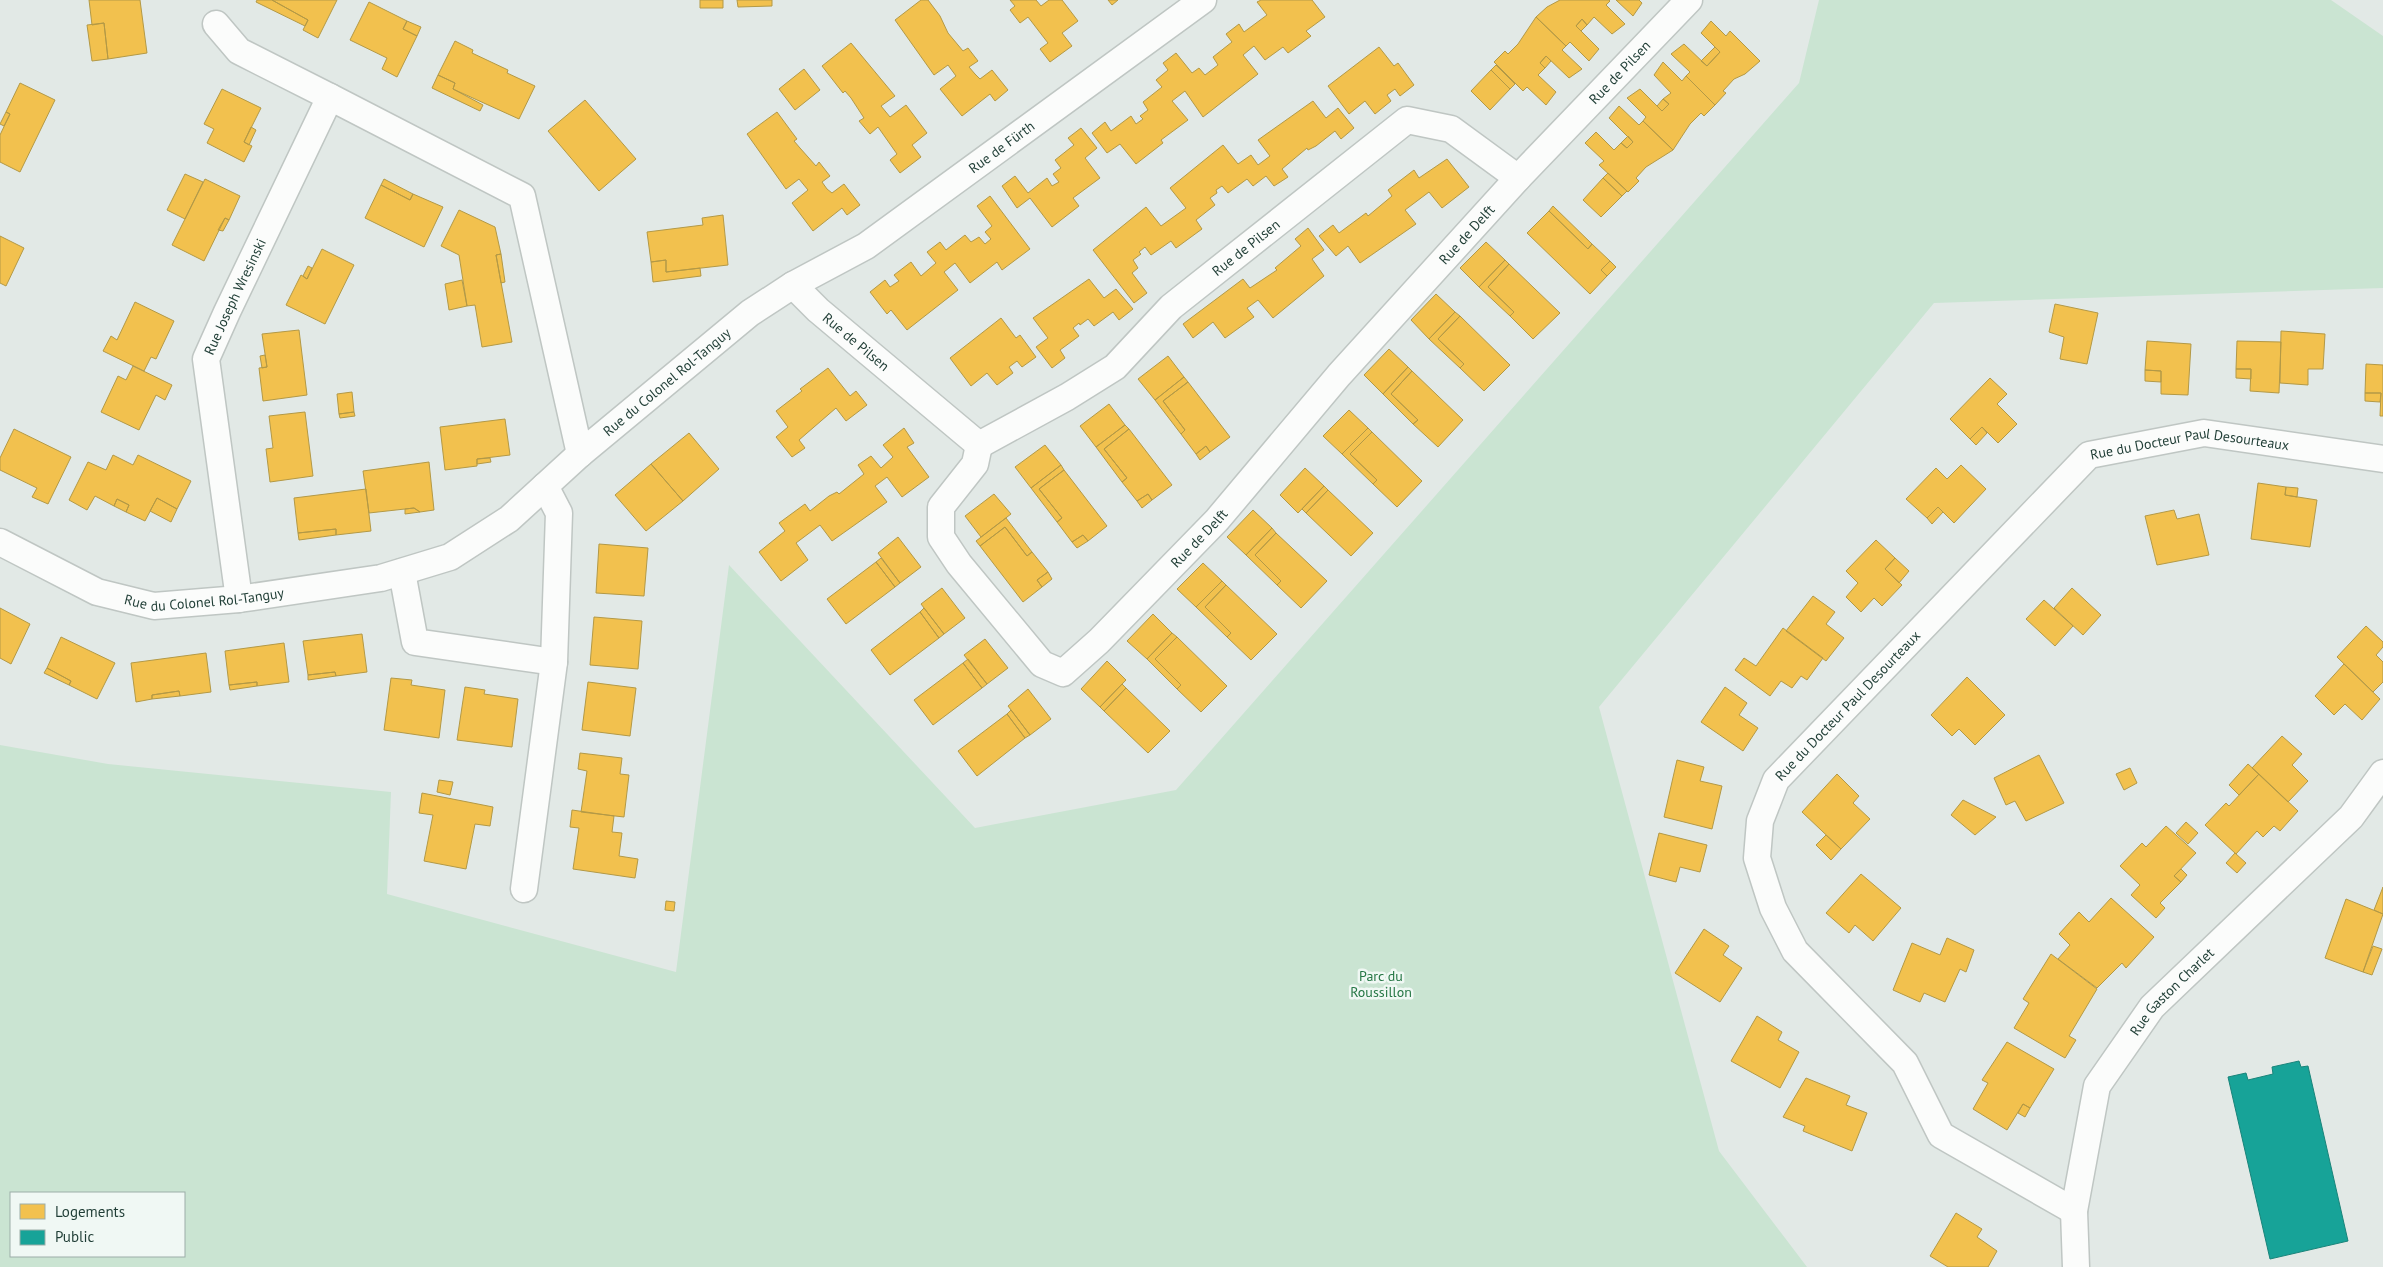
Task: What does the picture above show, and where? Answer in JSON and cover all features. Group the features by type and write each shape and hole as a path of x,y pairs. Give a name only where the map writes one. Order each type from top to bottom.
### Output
{"street":[{"name":"Rue de Fürth","path":"793,285 866,246 1203,0"},
{"name":"Rue de Pilsen","path":"793,285 818,310 979,445 1067,397 1115,367 1172,307 1407,120 1451,129 1518,178 1689,0"},
{"path":"216,24 239,51 522,196 580,454"},
{"name":"Rue Joseph Wresinski","path":"239,599 206,359 226,312 330,97"},
{"name":"Rue de Delft","path":"979,445 975,464 941,507 941,538 959,564 1042,664 1063,673 1099,641 1217,520 1338,374 1518,178"},
{"name":"Rue du Colonel Rol-Tanguy","path":"5,551 97,592 154,606 239,599 381,578 450,557 509,519 580,454 750,313 793,285"},
{"name":"Rue du Docteur Paul Desourteaux","path":"2074,1211 1941,1134 1905,1063 1796,951 1773,908 1757,858 1760,821 1776,780 2089,455 2204,433 2383,459"},
{"path":"524,889 554,662 559,514 545,486"},
{"path":"402,572 415,642 554,662"},
{"name":"Rue Gaston Charlet","path":"2076,1267 2074,1211 2096,1086 2152,1007 2351,817 2383,774"}],"green space":[{"name":"Parc du Roussillon","path":"1819,0 2331,0 2383,36 2383,288 1934,303 1599,707 1719,1151 1807,1267 0,1267 0,745 108,764 391,792 387,894 676,972 729,565 975,828 1176,790 1799,83"}],"building: Logements":[{"path":"89,0 140,0 147,53 108,59 104,23 92,25"},
{"path":"257,0 272,0 308,20 305,26 256,2"},
{"path":"272,0 337,0 318,38 303,30 308,20"},
{"path":"700,0 723,0 723,8 700,8"},
{"path":"737,0 772,0 772,6 738,7"},
{"path":"921,0 928,0 940,16 948,33 963,51 968,48 978,61 969,67 975,74 980,79 992,70 1008,90 995,101 990,94 962,116 940,89 956,76 948,65 934,75 895,20"},
{"path":"1010,0 1036,0 1041,6 1049,0 1062,0 1078,21 1062,33 1072,46 1050,62 1040,49 1048,43 1028,17 1020,23 1010,10 1015,6"},
{"path":"1108,0 1118,0 1112,5"},
{"path":"1261,0 1312,0 1325,17 1306,31 1311,36 1288,53 1283,47 1265,60 1254,46 1243,55 1258,74 1203,117 1185,91 1172,101 1188,120 1161,140 1163,143 1136,164 1120,144 1107,153 1092,133 1105,122 1111,131 1131,116 1136,124 1143,119 1140,116 1148,110 1143,102 1162,87 1156,80 1168,70 1163,63 1176,53 1192,73 1199,68 1205,75 1218,65 1213,57 1232,42 1226,34 1239,24 1244,32 1267,15 1257,2"},
{"path":"1560,0 1609,0 1606,5 1625,24 1612,34 1594,17 1587,25 1582,19 1576,26 1599,49 1589,61 1570,42 1566,46 1536,17 1547,7"},
{"path":"1616,0 1639,0 1642,3 1633,16"},
{"path":"369,2 407,21 403,29 417,36 397,77 382,69 387,58 350,40"},
{"path":"1536,17 1566,46 1562,50 1582,69 1569,78 1546,56 1540,63 1545,68 1538,75 1556,92 1546,105 1527,87 1523,91 1494,62 1505,51 1508,54 1518,44"},
{"path":"1582,19 1587,25 1581,31 1576,26"},
{"path":"407,21 421,27 417,36 403,29"},
{"path":"1711,21 1726,36 1730,31 1760,61 1745,74 1734,79 1723,91 1726,93 1715,105 1686,76 1690,72 1671,54 1684,44 1707,66 1720,52 1701,33"},
{"path":"104,23 108,59 92,61 87,25"},
{"path":"455,41 473,50 472,53 508,70 507,73 535,86 519,119 453,89 455,83 438,75"},
{"path":"851,43 895,96 881,106 890,117 906,105 927,133 912,145 921,157 900,173 890,160 897,154 878,127 870,134 859,121 864,118 851,98 845,91 843,93 822,66"},
{"path":"1379,47 1394,66 1398,63 1414,85 1400,96 1395,89 1387,95 1391,101 1375,114 1365,101 1349,114 1328,86"},
{"path":"1715,47 1720,52 1707,66 1701,61"},
{"path":"1546,56 1551,61 1545,68 1540,63"},
{"path":"1663,62 1682,81 1686,76 1715,105 1704,116 1701,113 1690,124 1673,150 1643,121 1646,117 1627,98 1640,89 1662,111 1669,104 1663,99 1671,93 1654,75"},
{"path":"1496,65 1515,84 1510,89 1491,70"},
{"path":"804,69 820,90 795,110 779,89"},
{"path":"1491,70 1510,89 1490,110 1471,91"},
{"path":"438,75 455,83 453,89 483,105 480,111 432,88"},
{"path":"20,83 55,100 20,172 0,162 0,135 10,114 6,112"},
{"path":"222,89 261,108 244,142 252,146 244,162 207,143 214,129 204,124"},
{"path":"1663,99 1669,104 1662,111 1657,106"},
{"path":"585,100 636,159 599,191 548,131"},
{"path":"1313,101 1326,118 1338,108 1354,128 1341,139 1335,131 1316,146 1308,150 1307,148 1282,169 1288,177 1274,186 1266,176 1253,186 1247,179 1228,193 1222,186 1216,190 1217,193 1210,198 1215,205 1196,220 1202,229 1176,248 1171,241 1151,255 1145,247 1139,252 1141,254 1133,260 1138,268 1132,273 1147,293 1134,303 1093,250 1146,207 1161,226 1186,208 1170,188 1223,145 1238,164 1251,155 1258,165 1270,156 1258,140"},
{"path":"1619,106 1639,125 1643,121 1673,150 1646,167 1636,178 1639,181 1628,192 1599,165 1604,161 1585,143 1596,132 1614,150 1621,143 1627,148 1633,142 1609,118"},
{"path":"6,112 10,114 4,126 0,124"},
{"path":"777,112 797,139 794,141 816,166 819,162 830,176 822,182 827,189 832,193 844,184 860,205 847,215 842,208 813,231 792,203 808,190 799,179 786,189 747,134"},
{"path":"251,127 256,130 249,145 244,142"},
{"path":"1081,128 1097,148 1085,158 1100,178 1073,198 1079,206 1052,227 1030,198 1017,208 1002,186 1015,176 1028,193 1047,178 1052,186 1059,182 1053,174 1061,168 1055,160 1074,145 1068,138"},
{"path":"1628,136 1633,142 1627,148 1621,143"},
{"path":"1447,159 1469,187 1442,208 1429,192 1405,210 1416,224 1360,263 1348,246 1336,256 1319,236 1333,225 1339,233 1366,213 1368,216 1392,196 1388,190 1414,170 1419,178"},
{"path":"1608,173 1627,191 1622,196 1603,178"},
{"path":"185,174 203,182 185,219 167,210"},
{"path":"1603,178 1622,196 1601,217 1583,200"},
{"path":"205,179 240,196 229,220 225,218 204,261 172,245"},
{"path":"384,179 413,194 410,200 381,185"},
{"path":"381,185 410,200 413,194 443,207 424,247 365,218"},
{"path":"990,196 1030,249 1002,270 997,262 970,283 955,263 944,272 958,290 907,330 891,310 887,314 870,292 885,280 890,287 899,281 894,275 911,262 921,276 936,263 927,252 940,242 946,250 965,235 971,242 979,237 985,244 991,239 985,232 992,226 977,206"},
{"path":"1553,206 1592,244 1588,249 1549,211"},
{"path":"459,210 495,227 501,254 496,255 512,342 482,347 475,305 467,306 459,255 441,246"},
{"path":"1549,211 1588,249 1592,244 1610,261 1601,270 1607,276 1590,294 1527,233"},
{"path":"723,215 728,265 666,272 666,260 651,262 647,232 703,225 702,218"},
{"path":"225,218 229,220 223,231 218,230"},
{"path":"1308,228 1324,250 1312,259 1324,276 1273,318 1258,300 1247,308 1254,317 1225,338 1213,322 1193,338 1183,324 1243,279 1250,288 1277,270 1275,268 1301,246 1295,239"},
{"path":"0,236 24,248 6,286 0,283"},
{"path":"1486,242 1505,260 1479,287 1460,268"},
{"path":"322,249 354,265 325,324 286,305 301,275 307,279"},
{"path":"501,254 505,282 501,283 496,255"},
{"path":"666,260 666,272 700,268 701,276 653,282 651,262"},
{"path":"1505,260 1509,264 1488,287 1514,312 1510,316 1479,287"},
{"path":"1610,261 1616,267 1607,276 1601,270"},
{"path":"1509,264 1560,313 1533,339 1510,316 1514,312 1488,287"},
{"path":"308,266 312,268 307,279 303,276"},
{"path":"1089,279 1104,298 1116,289 1133,309 1119,320 1113,312 1094,326 1088,319 1080,325 1079,323 1073,328 1079,336 1060,350 1065,358 1052,368 1036,347 1048,338 1033,318"},
{"path":"462,280 467,306 449,310 445,284"},
{"path":"1436,294 1455,312 1429,339 1411,320"},
{"path":"135,302 174,321 156,359 151,357 144,371 103,351 111,336 117,340"},
{"path":"2055,304 2098,313 2087,364 2060,359 2064,337 2049,332"},
{"path":"1455,312 1460,316 1438,339 1464,364 1460,368 1429,339"},
{"path":"1460,316 1510,365 1484,391 1460,368 1464,364 1438,339"},
{"path":"1001,318 1016,338 1020,335 1036,357 1022,367 1017,361 1009,367 1013,373 997,385 987,373 971,386 950,358"},
{"path":"299,330 307,395 263,401 259,368 267,367 262,334"},
{"path":"2281,331 2325,334 2323,369 2308,369 2308,385 2280,383"},
{"path":"2147,341 2191,344 2188,395 2161,394 2161,371 2145,370"},
{"path":"2237,341 2281,342 2279,393 2250,391 2251,369 2236,369"},
{"path":"1389,349 1408,367 1383,394 1364,375"},
{"path":"265,355 267,367 262,368 260,356"},
{"path":"1168,356 1184,377 1155,400 1138,379"},
{"path":"2366,364 2383,365 2383,416 2380,416 2381,393 2365,393"},
{"path":"133,366 172,385 165,400 156,395 139,430 101,412 118,376 126,380"},
{"path":"1408,367 1412,371 1391,394 1418,420 1413,424 1383,394"},
{"path":"828,368 850,396 856,391 867,405 846,421 836,408 799,440 805,448 792,457 776,437 788,427 776,411 802,391 800,389"},
{"path":"2236,369 2251,369 2251,379 2236,378"},
{"path":"2145,370 2161,371 2161,382 2145,381"},
{"path":"1412,371 1463,420 1438,447 1413,424 1418,420 1391,394"},
{"path":"1184,377 1188,382 1163,401 1185,430 1181,434 1155,400"},
{"path":"1990,378 2007,394 1997,404 2017,424 1998,443 1982,427 1970,439 1950,419"},
{"path":"1188,382 1230,437 1210,452 1206,446 1196,454 1181,434 1185,430 1163,401"},
{"path":"352,392 354,412 339,414 337,394"},
{"path":"2365,393 2381,393 2380,402 2365,401"},
{"path":"1109,404 1125,425 1096,447 1080,426"},
{"path":"1349,410 1368,428 1342,454 1323,436"},
{"path":"305,412 313,476 270,482 266,449 273,448 269,416"},
{"path":"354,412 355,416 340,418 339,414"},
{"path":"505,419 510,455 477,459 477,466 445,470 440,427"},
{"path":"1125,425 1129,429 1104,449 1127,478 1122,482 1096,447"},
{"path":"1982,427 1987,433 1976,445 1970,439"},
{"path":"904,428 914,443 907,447 929,477 902,497 887,477 875,486 887,502 832,541 820,525 796,543 808,560 781,581 759,552 785,531 779,523 805,504 810,511 829,496 837,492 839,494 864,474 858,465 871,456 881,468 893,457 883,445"},
{"path":"1368,428 1372,432 1350,454 1377,480 1373,484 1342,454"},
{"path":"14,429 71,457 48,504 32,497 37,488 0,470 0,458"},
{"path":"1129,429 1172,485 1152,500 1148,494 1137,501 1122,482 1127,478 1104,449"},
{"path":"1372,432 1422,481 1397,507 1373,484 1377,480 1350,454"},
{"path":"689,433 719,469 683,501 651,464"},
{"path":"1045,445 1061,465 1031,488 1015,467"},
{"path":"1206,446 1210,452 1200,460 1196,454"},
{"path":"113,455 133,465 138,455 191,481 177,509 157,498 145,521 126,512 129,505 117,499 114,506 95,496 87,510 69,500 88,462 106,470"},
{"path":"490,458 491,462 477,464 477,459"},
{"path":"429,462 434,510 420,512 414,508 369,513 363,471"},
{"path":"651,464 683,501 646,531 615,495"},
{"path":"1061,465 1064,470 1039,489 1062,518 1057,522 1031,488"},
{"path":"1961,465 1986,489 1954,523 1938,507 1927,518 1906,499 1936,468 1947,479"},
{"path":"1305,468 1324,486 1298,513 1280,495"},
{"path":"1064,470 1107,526 1088,541 1083,535 1072,542 1057,522 1062,518 1039,489"},
{"path":"2258,483 2286,487 2285,495 2317,500 2310,547 2251,539"},
{"path":"1324,486 1328,490 1306,513 1302,509"},
{"path":"2286,487 2298,488 2297,497 2285,495"},
{"path":"366,489 371,531 336,535 336,529 298,533 294,498"},
{"path":"1328,490 1373,533 1351,556 1306,513"},
{"path":"994,494 1011,514 981,537 965,516"},
{"path":"1148,494 1152,500 1142,508 1137,501"},
{"path":"157,498 177,509 171,522 150,511"},
{"path":"117,499 129,505 126,512 114,506"},
{"path":"1938,507 1943,512 1932,524 1927,518"},
{"path":"414,508 420,512 405,514 405,509"},
{"path":"1253,510 1272,528 1246,555 1227,537"},
{"path":"2174,510 2177,519 2199,514 2209,555 2157,565 2145,516"},
{"path":"1006,518 1032,552 1027,556 1005,527 980,546 976,541"},
{"path":"1005,527 1027,556 1032,552 1048,572 1037,580 1042,587 1023,602 980,546"},
{"path":"1272,528 1276,533 1255,555 1281,581 1277,585 1246,555"},
{"path":"336,529 336,535 299,540 298,533"},
{"path":"1276,533 1327,581 1301,608 1277,585 1281,581 1255,555"},
{"path":"1083,535 1088,541 1077,548 1072,542"},
{"path":"898,537 921,567 900,583 878,553"},
{"path":"1876,540 1895,558 1885,569 1902,585 1882,606 1874,598 1861,612 1846,597 1858,583 1846,571"},
{"path":"599,544 648,548 644,596 596,593"},
{"path":"881,558 900,583 895,587 876,562"},
{"path":"1895,558 1909,571 1899,583 1885,569"},
{"path":"876,562 895,587 846,624 827,599"},
{"path":"1203,563 1222,581 1196,607 1177,589"},
{"path":"1048,572 1052,579 1042,587 1037,580"},
{"path":"1222,581 1226,585 1205,607 1231,633 1227,637 1196,607"},
{"path":"1226,585 1277,634 1251,660 1227,637 1231,633 1205,607"},
{"path":"942,588 965,618 944,634 921,604"},
{"path":"2072,588 2101,615 2083,635 2054,608"},
{"path":"1813,596 1835,612 1826,624 1844,638 1826,661 1786,631"},
{"path":"2044,600 2073,626 2055,646 2026,619"},
{"path":"0,608 30,624 11,664 0,658"},
{"path":"924,608 944,634 939,638 920,612"},
{"path":"920,612 939,638 890,675 871,650"},
{"path":"1153,614 1172,633 1147,659 1127,641"},
{"path":"594,617 642,621 638,669 590,665"},
{"path":"2366,626 2383,642 2383,647 2376,655 2383,662 2383,682 2373,692 2337,657"},
{"path":"1783,628 1823,658 1807,680 1801,676 1792,688 1781,681 1770,696 1735,670 1744,658 1756,666"},
{"path":"1172,633 1177,637 1155,659 1181,685 1177,689 1147,659"},
{"path":"362,634 367,672 336,676 335,672 308,675 303,641"},
{"path":"61,637 115,663 97,699 69,685 71,681 47,668"},
{"path":"1177,637 1227,686 1201,712 1177,689 1181,685 1155,659"},
{"path":"985,639 1008,668 987,684 964,655"},
{"path":"284,643 289,682 257,686 257,682 229,685 225,651"},
{"path":"206,653 211,692 180,696 179,691 152,695 152,699 136,702 131,663"},
{"path":"968,659 987,684 982,688 963,663"},
{"path":"1107,661 1126,680 1100,707 1081,689"},
{"path":"963,663 982,688 933,725 914,700"},
{"path":"2344,664 2380,699 2362,720 2345,704 2334,715 2315,696"},
{"path":"47,668 71,681 69,685 44,673"},
{"path":"335,672 336,676 308,680 308,675"},
{"path":"1967,677 2005,715 1975,745 1959,729 1952,736 1931,715"},
{"path":"391,678 412,680 411,685 445,690 439,738 384,730"},
{"path":"257,682 257,686 230,690 229,685"},
{"path":"588,682 636,688 630,736 582,730"},
{"path":"1122,684 1126,688 1104,711 1100,707"},
{"path":"465,687 485,690 484,694 518,699 512,747 457,740"},
{"path":"1725,687 1747,703 1739,715 1758,728 1743,751 1701,722"},
{"path":"1126,688 1170,731 1148,753 1104,711"},
{"path":"1028,689 1051,719 1030,735 1008,706"},
{"path":"179,691 180,696 152,699 152,695"},
{"path":"1011,710 1030,735 1025,738 1007,714"},
{"path":"1007,714 1025,738 977,776 958,751"},
{"path":"2282,736 2302,754 2292,765 2308,781 2288,802 2252,768"},
{"path":"580,753 622,758 620,774 629,775 624,817 581,812 587,771 578,769"},
{"path":"2039,755 2064,803 2026,821 2015,801 2006,805 1994,778"},
{"path":"1677,760 1704,767 1700,781 1722,786 1712,829 1664,817"},
{"path":"2248,764 2259,774 2239,795 2229,785"},
{"path":"2130,768 2137,783 2124,790 2116,774"},
{"path":"1837,774 1859,796 1853,803 1870,819 1841,849 1802,812"},
{"path":"2259,774 2298,811 2280,831 2274,826 2263,837 2257,831 2236,854 2205,825 2226,803 2229,806"},
{"path":"439,780 453,782 450,795 437,792"},
{"path":"422,793 493,807 490,826 475,824 466,869 424,861 433,815 419,813"},
{"path":"1963,800 1996,817 1975,835 1951,815"},
{"path":"572,810 614,816 612,832 622,833 619,856 638,859 635,878 573,869 579,828 570,827"},
{"path":"2186,822 2198,833 2188,844 2176,833"},
{"path":"2166,826 2196,853 2174,876 2181,882 2160,903 2165,908 2156,918 2131,895 2140,885 2120,866 2142,843 2146,847"},
{"path":"1659,833 1707,845 1700,872 1680,867 1676,882 1649,875"},
{"path":"1826,835 1841,849 1831,860 1816,845"},
{"path":"2235,853 2246,863 2237,873 2226,863"},
{"path":"2181,869 2187,875 2181,882 2174,876"},
{"path":"1861,874 1901,908 1873,941 1855,925 1849,933 1826,913"},
{"path":"2383,887 2383,914 2374,910"},
{"path":"2111,898 2154,937 2126,968 2122,963 2097,988 2058,959 2070,945 2059,934 2079,912 2089,922"},
{"path":"2346,899 2383,914 2363,972 2325,958"},
{"path":"666,901 675,902 674,911 665,910"},
{"path":"1704,929 1729,946 1723,955 1742,968 1720,1002 1675,973"},
{"path":"1947,938 1974,950 1966,972 1960,969 1945,1002 1924,993 1920,1002 1893,990 1912,943 1940,955"},
{"path":"2373,946 2382,949 2372,975 2363,972"},
{"path":"2051,954 2097,989 2069,1036 2076,1040 2065,1058 2014,1028 2029,1003 2023,999"},
{"path":"1757,1016 1782,1032 1778,1040 1799,1052 1780,1088 1731,1061"},
{"path":"2007,1042 2054,1069 2030,1108 2023,1104 2007,1130 1973,1109 1988,1083 1982,1080"},
{"path":"1806,1078 1850,1096 1846,1105 1867,1113 1852,1151 1803,1131 1805,1126 1783,1117"},
{"path":"2023,1104 2030,1108 2025,1117 2018,1113"},
{"path":"1956,1213 1982,1229 1977,1237 1997,1251 1988,1267 1948,1267 1930,1256"}],"building: Public":[{"path":"2299,1061 2301,1067 2308,1066 2348,1241 2270,1259 2228,1077 2246,1073 2248,1080 2273,1074 2272,1067"}]}
